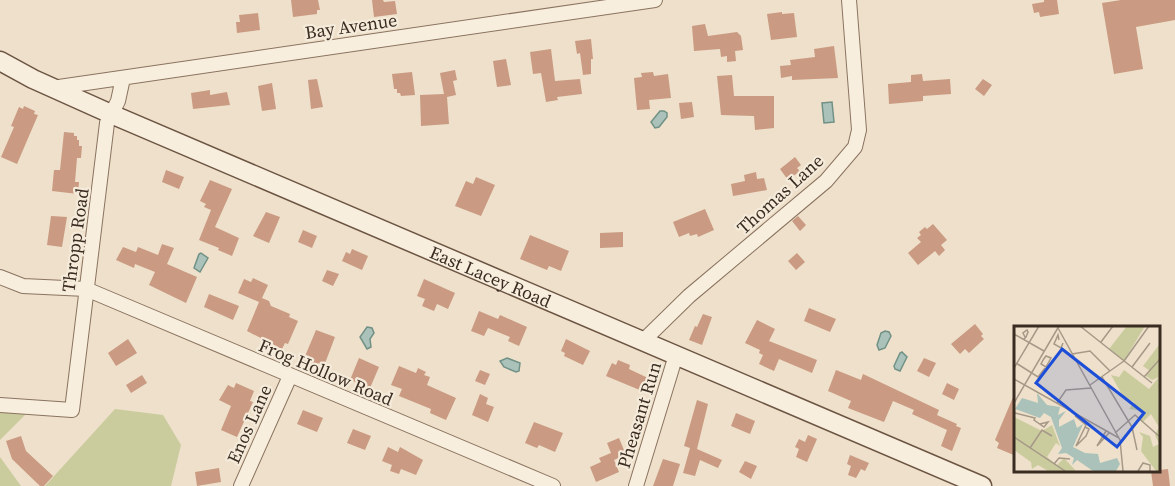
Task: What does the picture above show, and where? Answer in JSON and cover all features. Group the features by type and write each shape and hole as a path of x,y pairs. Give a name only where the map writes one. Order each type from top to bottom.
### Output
{"street":[{"name":"Bay Avenue","path":"52,88 655,0"},
{"name":"Thomas Lane","path":"643,341 689,296 826,181 855,147 859,130 849,0"},
{"name":"East Lacey Road","path":"0,61 52,88 111,114 982,486"},
{"name":"Thropp Road","path":"0,405 72,410 107,123 118,101 123,78"},
{"path":"0,277 22,286 86,289"},
{"name":"Frog Hollow Road","path":"86,289 553,486"},
{"name":"Pheasant Run","path":"636,486 676,355"},
{"name":"Enos Lane","path":"241,486 290,376"}],"green space":[{"path":"0,404 33,407 0,440"},
{"path":"115,409 163,415 181,445 171,486 45,486"},
{"path":"0,457 21,486 0,486"}],"shaded area":[{"path":"832,102 834,122 824,123 822,103"},
{"path":"660,111 667,113 667,117 659,127 655,128 651,122"},
{"path":"201,253 208,258 200,272 194,268"},
{"path":"367,327 372,328 374,333 370,339 371,347 367,349 360,337"},
{"path":"885,331 891,336 885,348 879,350 877,345 881,333"},
{"path":"902,352 907,357 900,371 894,366"},
{"path":"507,358 520,363 519,371 504,367 500,361"}],"building":[{"path":"291,0 318,0 320,10 317,10 317,14 293,17"},
{"path":"372,0 395,1 397,14 374,17"},
{"path":"1044,0 1057,0 1059,14 1040,17 1039,12 1034,13 1032,4 1044,2"},
{"path":"1121,0 1175,0 1175,20 1136,27 1143,69 1114,74 1102,3"},
{"path":"782,12 782,14 794,13 797,37 771,40 767,14"},
{"path":"258,13 260,30 237,33 236,22 240,22 239,15"},
{"path":"705,24 708,36 737,32 741,36 743,50 735,51 736,61 727,62 727,56 721,57 720,49 694,51 692,26"},
{"path":"591,39 593,59 591,59 591,74 583,75 580,53 577,54 575,41"},
{"path":"834,46 838,78 792,80 792,76 781,78 780,66 791,65 790,60 815,57 814,49"},
{"path":"551,49 555,81 580,79 582,94 557,97 558,100 546,102 541,73 533,74 530,52"},
{"path":"506,59 511,85 497,87 493,61"},
{"path":"455,70 457,80 453,81 456,95 447,97 449,124 421,126 420,95 444,94 440,73"},
{"path":"412,72 415,95 401,96 397,93 397,89 394,89 392,74"},
{"path":"653,72 654,76 668,74 671,98 649,100 650,109 637,110 634,78 642,77 641,73"},
{"path":"922,74 923,81 950,79 951,94 923,96 923,101 889,104 888,84 911,82 911,75"},
{"path":"732,75 734,96 774,96 774,128 755,130 754,116 721,115 717,76"},
{"path":"317,79 323,107 311,109 308,80"},
{"path":"983,79 992,85 984,96 975,89"},
{"path":"272,83 276,109 262,111 258,86"},
{"path":"210,90 210,95 227,92 230,105 193,109 191,93"},
{"path":"692,102 694,117 681,119 679,103"},
{"path":"24,106 38,115 17,164 1,157 14,127 11,126 19,107 23,109"},
{"path":"64,132 74,133 79,140 79,146 82,146 81,158 77,158 75,182 79,182 78,194 52,191 54,170 60,170"},
{"path":"795,157 801,165 797,168 800,171 788,180 780,169"},
{"path":"166,170 184,177 179,189 162,182"},
{"path":"756,172 757,179 764,178 767,190 733,196 731,184 745,181 744,175"},
{"path":"476,177 495,185 481,216 455,206 466,181 473,184"},
{"path":"210,180 232,189 215,227 239,238 232,256 199,240 211,210 204,207 206,204 200,201"},
{"path":"705,209 714,230 698,237 697,234 690,236 689,233 679,237 673,222"},
{"path":"266,212 280,217 269,243 253,236"},
{"path":"51,216 67,217 62,247 47,245"},
{"path":"798,216 806,225 800,231 792,221"},
{"path":"933,224 947,240 941,245 945,250 939,256 935,251 918,265 908,253 921,242 917,238 921,235 919,232"},
{"path":"303,230 317,236 312,248 298,242"},
{"path":"623,232 623,247 600,248 600,233"},
{"path":"530,235 569,251 561,271 549,266 547,270 520,259"},
{"path":"162,244 174,248 167,264 197,277 186,303 149,285 155,272 135,264 134,268 116,260 123,247 136,252 138,247 158,255"},
{"path":"352,249 368,256 362,270 342,261 346,252 350,254"},
{"path":"797,253 805,262 796,270 788,261"},
{"path":"327,270 339,274 333,286 322,281"},
{"path":"253,278 268,285 262,298 269,301 271,306 290,314 289,317 298,321 288,344 285,343 282,349 247,331 259,302 238,293 244,279 251,282"},
{"path":"424,279 455,293 448,309 437,304 434,311 422,306 425,299 417,296"},
{"path":"209,294 239,306 233,320 204,307"},
{"path":"809,308 836,319 830,332 804,321"},
{"path":"479,311 498,319 500,315 527,327 519,346 508,341 510,337 488,328 484,336 471,331"},
{"path":"703,314 712,317 702,345 689,340"},
{"path":"757,320 775,329 769,341 817,360 812,373 779,359 774,371 759,364 763,355 759,353 760,350 745,343"},
{"path":"975,324 984,339 969,353 965,349 960,354 951,344"},
{"path":"316,330 335,337 324,366 303,361"},
{"path":"128,339 137,353 116,366 108,353"},
{"path":"566,339 590,351 583,365 564,356 565,353 561,351"},
{"path":"359,358 379,367 370,388 350,380"},
{"path":"924,358 936,363 929,377 917,371"},
{"path":"618,360 630,365 629,369 648,378 642,391 606,376 612,363 616,365"},
{"path":"399,366 416,373 418,368 426,372 424,375 430,377 427,385 456,398 446,420 430,413 431,409 399,396 402,389 391,385"},
{"path":"480,370 490,374 485,385 475,381"},
{"path":"836,370 861,380 863,374 939,410 937,415 961,428 952,451 941,446 947,430 912,414 914,410 893,401 884,422 848,408 851,401 828,391"},
{"path":"142,375 147,383 131,393 126,385"},
{"path":"236,383 254,391 250,401 253,402 237,437 221,430 231,406 219,400 228,385 234,388"},
{"path":"947,383 959,389 954,400 942,394"},
{"path":"480,394 488,398 486,404 494,407 488,422 472,415"},
{"path":"1014,395 1014,455 997,448 999,443 995,440"},
{"path":"697,400 708,404 697,449 722,460 718,468 700,460 695,476 683,473 690,448 684,446"},
{"path":"303,410 323,418 317,432 297,424"},
{"path":"736,413 755,421 750,434 731,426"},
{"path":"534,422 563,433 555,452 539,445 537,448 525,443"},
{"path":"353,429 371,436 365,450 347,443"},
{"path":"808,435 817,439 807,462 796,457 799,449 795,447 799,439 805,442"},
{"path":"21,436 26,451 53,476 44,486 40,486 12,459 6,441"},
{"path":"619,438 626,455 614,460 619,472 596,482 590,467 601,462 599,458 611,453 607,443"},
{"path":"388,447 398,452 400,447 423,460 416,475 401,469 399,474 390,471 392,465 382,461"},
{"path":"850,455 869,463 865,471 861,469 856,478 848,475 851,466 847,464"},
{"path":"663,459 680,464 673,486 653,486"},
{"path":"745,461 757,466 751,479 739,472"},
{"path":"219,468 221,482 197,486 195,472"},
{"path":"1168,469 1170,486 1153,486 1151,471"}]}
